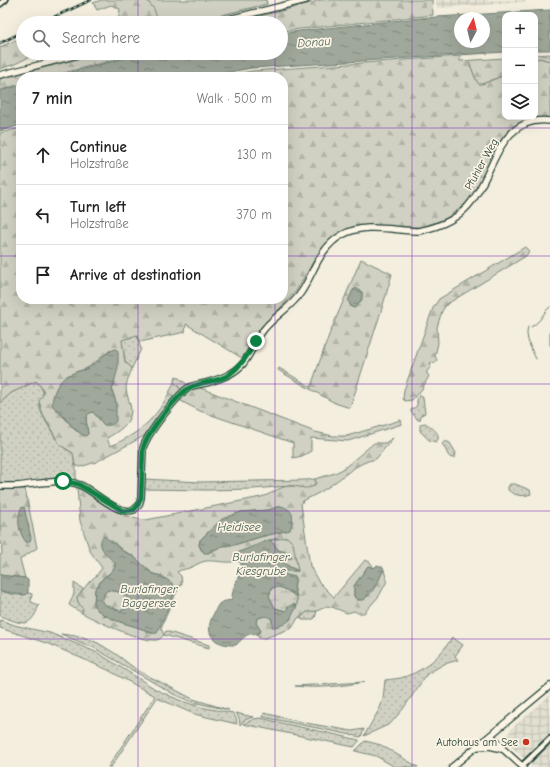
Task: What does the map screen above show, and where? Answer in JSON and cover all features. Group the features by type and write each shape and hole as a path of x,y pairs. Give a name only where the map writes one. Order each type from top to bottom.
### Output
{"street":[{"path":"0,4 5,0"},
{"path":"243,16 306,0"},
{"path":"0,75 59,60"},
{"name":"Pfuhler Weg","path":"0,486 63,481 86,488 123,511 134,510 141,498 143,448 145,441 151,432 188,388 228,376 242,364 264,329 297,298 318,260 328,246 340,236 363,228 419,231 441,225 457,216 472,202 497,154 510,134 522,126 532,122 542,120 550,121"},
{"path":"452,767 550,686"},
{"path":"491,735 503,749 523,767 550,739"},
{"path":"476,747 490,746 503,749"}],"shaded area":[{"path":"436,0 525,0 526,2 437,8"},
{"path":"550,695 550,767 533,767 512,747 506,738 511,729"}],"green space":[{"path":"101,0 147,0 154,9 266,0 267,4 220,16 119,16 120,9 111,5 97,10 93,3"},
{"path":"147,0 266,0 267,4 218,16 156,16 154,9"},
{"path":"321,0 432,0 433,15 288,30 288,16 260,16"},
{"path":"16,40 16,60 23,60 0,69 0,47"},
{"path":"550,54 550,119 538,119 538,55"},
{"path":"460,56 460,61 502,58 502,120 531,120 512,129 502,140 473,198 447,218 422,227 374,226 346,229 321,249 296,291 288,300 288,72 247,72"},
{"path":"74,60 113,60 67,72 27,72"},
{"path":"16,75 16,85 0,90 0,79"},
{"path":"16,129 16,304 284,304 260,330 242,358 186,324 185,332 140,342 137,335 122,340 125,362 132,368 127,381 126,389 131,411 126,424 119,431 107,438 110,446 132,435 149,421 163,404 174,382 181,390 144,436 96,462 80,467 75,465 73,453 60,445 43,415 39,401 44,393 36,381 11,393 0,403 0,133","holes":["110,350 115,383 112,390 116,402 115,421 105,425 93,412 88,413 86,418 88,434 76,431 63,416 75,372 94,364"]},
{"path":"525,247 529,251 526,256 447,304 442,311 437,327 438,343 435,356 437,360 434,364 433,362 430,363 431,367 427,371 429,376 422,389 412,400 405,401 403,399 404,390 433,308 439,299"},
{"path":"361,259 392,274 350,408 335,403 310,389 329,335","holes":["362,292 362,300 357,305 351,307 350,304"]},
{"path":"137,335 141,349 132,368 125,362 122,340"},
{"path":"279,368 311,387 310,389 278,370"},
{"path":"176,376 188,385 181,390 174,382"},
{"path":"36,381 43,393 40,409 43,416 60,444 73,453 76,466 76,481 67,480 22,484 0,484 0,403 11,393"},
{"path":"198,387 315,432 333,436 347,436 401,420 402,424 348,441 311,438 311,451 302,456 293,458 293,443 200,411 179,400 189,391"},
{"path":"419,395 423,398 425,413 421,415 420,420 418,420 411,410 417,406"},
{"path":"425,423 436,431 438,439 436,442 429,440 420,431 421,424"},
{"path":"393,438 376,459 356,467 322,491 303,501 301,504 310,566 318,581 334,597 365,560 370,562 374,568 368,566 354,586 354,596 357,600 366,597 371,593 384,570 387,581 379,596 364,613 354,611 347,613 327,606 317,611 307,612 298,618 292,628 265,638 259,638 256,634 261,631 256,623 257,619 266,615 272,619 272,622 289,616 295,610 297,602 295,591 296,578 280,573 280,571 283,570 298,571 295,558 279,538 269,540 237,556 237,561 206,561 177,572 181,576 182,584 176,593 161,628 164,635 158,640 146,639 127,634 82,613 83,609 78,602 77,597 102,568 90,551 80,521 77,488 94,496 119,512 137,519 146,520 261,497 285,487 311,487 316,483 315,479 343,469 374,443 385,443","holes":["281,506 293,520 289,530 234,545 224,545 208,553 201,550 199,545 200,540 206,534 213,528 241,512 268,510","112,541 123,551 133,556 153,574 162,576 168,606 163,618 152,634 144,629 120,622 97,610 94,603 95,589 104,577 115,567 115,563 108,556 101,542"]},
{"path":"445,441 450,443 456,453 455,457 451,458 448,455 442,444"},
{"path":"144,479 200,482 315,479 316,482 310,489 289,486 253,489 207,490 144,489"},
{"path":"510,484 515,484 530,490 531,494 522,496 513,494 508,490"},
{"path":"0,489 25,489 37,548 20,559 25,578 0,575 0,555 2,554"},
{"path":"287,537 293,543 298,571 286,565 284,562 286,559 274,544 269,541"},
{"path":"74,583 83,589 77,597 78,602 83,609 82,613 69,605 74,594"},
{"path":"277,586 297,596 297,606 293,604 286,611 275,608 269,596 272,588"},
{"path":"108,590 124,594 128,603 127,608 120,611 102,602 104,594"},
{"path":"0,591 18,595 28,593 32,594 31,602 39,605 32,619 24,623 0,616"},
{"path":"317,611 315,618 310,620 302,620 301,617 307,612"},
{"path":"0,620 18,626 50,633 98,653 157,690 179,700 200,707 233,713 237,724 194,714 157,698 111,767 108,767 155,696 108,670 49,644 0,628"},
{"path":"166,631 209,645 209,648 164,635"},
{"path":"61,634 83,637 98,643 116,654 137,670 193,699 229,710 192,702 175,695 94,648"},
{"path":"452,637 463,645 455,656 458,660 444,664 427,674 403,709 390,724 364,736 380,708 383,699 385,680 404,677 427,666 439,655"},
{"path":"365,682 330,687 295,686"},
{"path":"236,713 253,717 245,720 240,725 239,718"},
{"path":"264,713 306,723 352,731 364,729 361,737 263,717"},
{"path":"260,718 359,741 354,747 243,724"},
{"path":"365,741 381,745 418,767 395,767 376,756 355,751"}],"water":[{"path":"550,10 550,50 538,50 538,12 518,12"},
{"name":"Donau","path":"502,13 502,52 251,68 230,72 72,72 117,60 288,60 288,32 454,16 454,48 490,48 490,14"},
{"path":"16,86 16,126 0,131 0,91"},
{"path":"356,288 362,292 362,297 355,308 351,307 348,301 353,290"},
{"path":"116,349 118,351 118,368 112,390 116,402 116,421 111,425 104,425 93,412 88,414 86,419 88,434 86,436 76,430 54,408 52,404 54,393 62,380 66,377 87,369 105,354"},
{"name":"Heidisee","path":"281,506 291,512 293,518 290,530 234,545 224,545 208,553 204,553 199,545 200,540 222,519 241,512 268,510"},
{"path":"24,507 31,538 30,542 26,542 23,538 19,525 21,508"},
{"name":"Burlafinger Baggersee","path":"104,536 123,551 133,556 153,574 162,576 173,584 175,592 157,633 151,633 110,618 94,606 95,589 104,577 115,567 115,563 106,554 102,547 101,539","holes":["108,590 124,594 128,599 127,608 120,611 102,602 104,594"]},
{"name":"Burlafinger Kiesgrube","path":"269,540 278,550 290,553 292,558 286,559 284,562 286,565 298,571 280,571 282,574 296,577 294,587 297,596 285,589 276,587 272,588 269,596 275,608 286,611 288,607 293,604 297,606 291,619 282,625 272,627 272,619 266,616 257,619 256,623 261,631 256,634 247,635 236,645 222,644 210,634 210,622 219,604 231,600 234,587 242,567 240,562 237,561 239,552"},
{"path":"377,565 383,567 384,570 378,582 364,600 357,600 354,596 354,586 368,566 374,568"},
{"path":"0,575 25,578 28,580 28,593 24,595 0,591"}],"waterway":[{"path":"538,58 550,61"},
{"path":"469,62 479,84 502,76"},
{"path":"531,327 538,322 550,307"},
{"path":"528,327 527,335 536,359"},
{"path":"550,331 550,345"}],"railway":[{"path":"56,16 91,0"},
{"path":"0,43 16,35"}],"place":[{"name":"Autohaus am See","path":"526,742"}],"route":[{"path":"63,481 78,484 123,511 134,510 141,498 143,448 145,441 151,432 172,405 188,388 228,376 242,364 256,341"}]}
